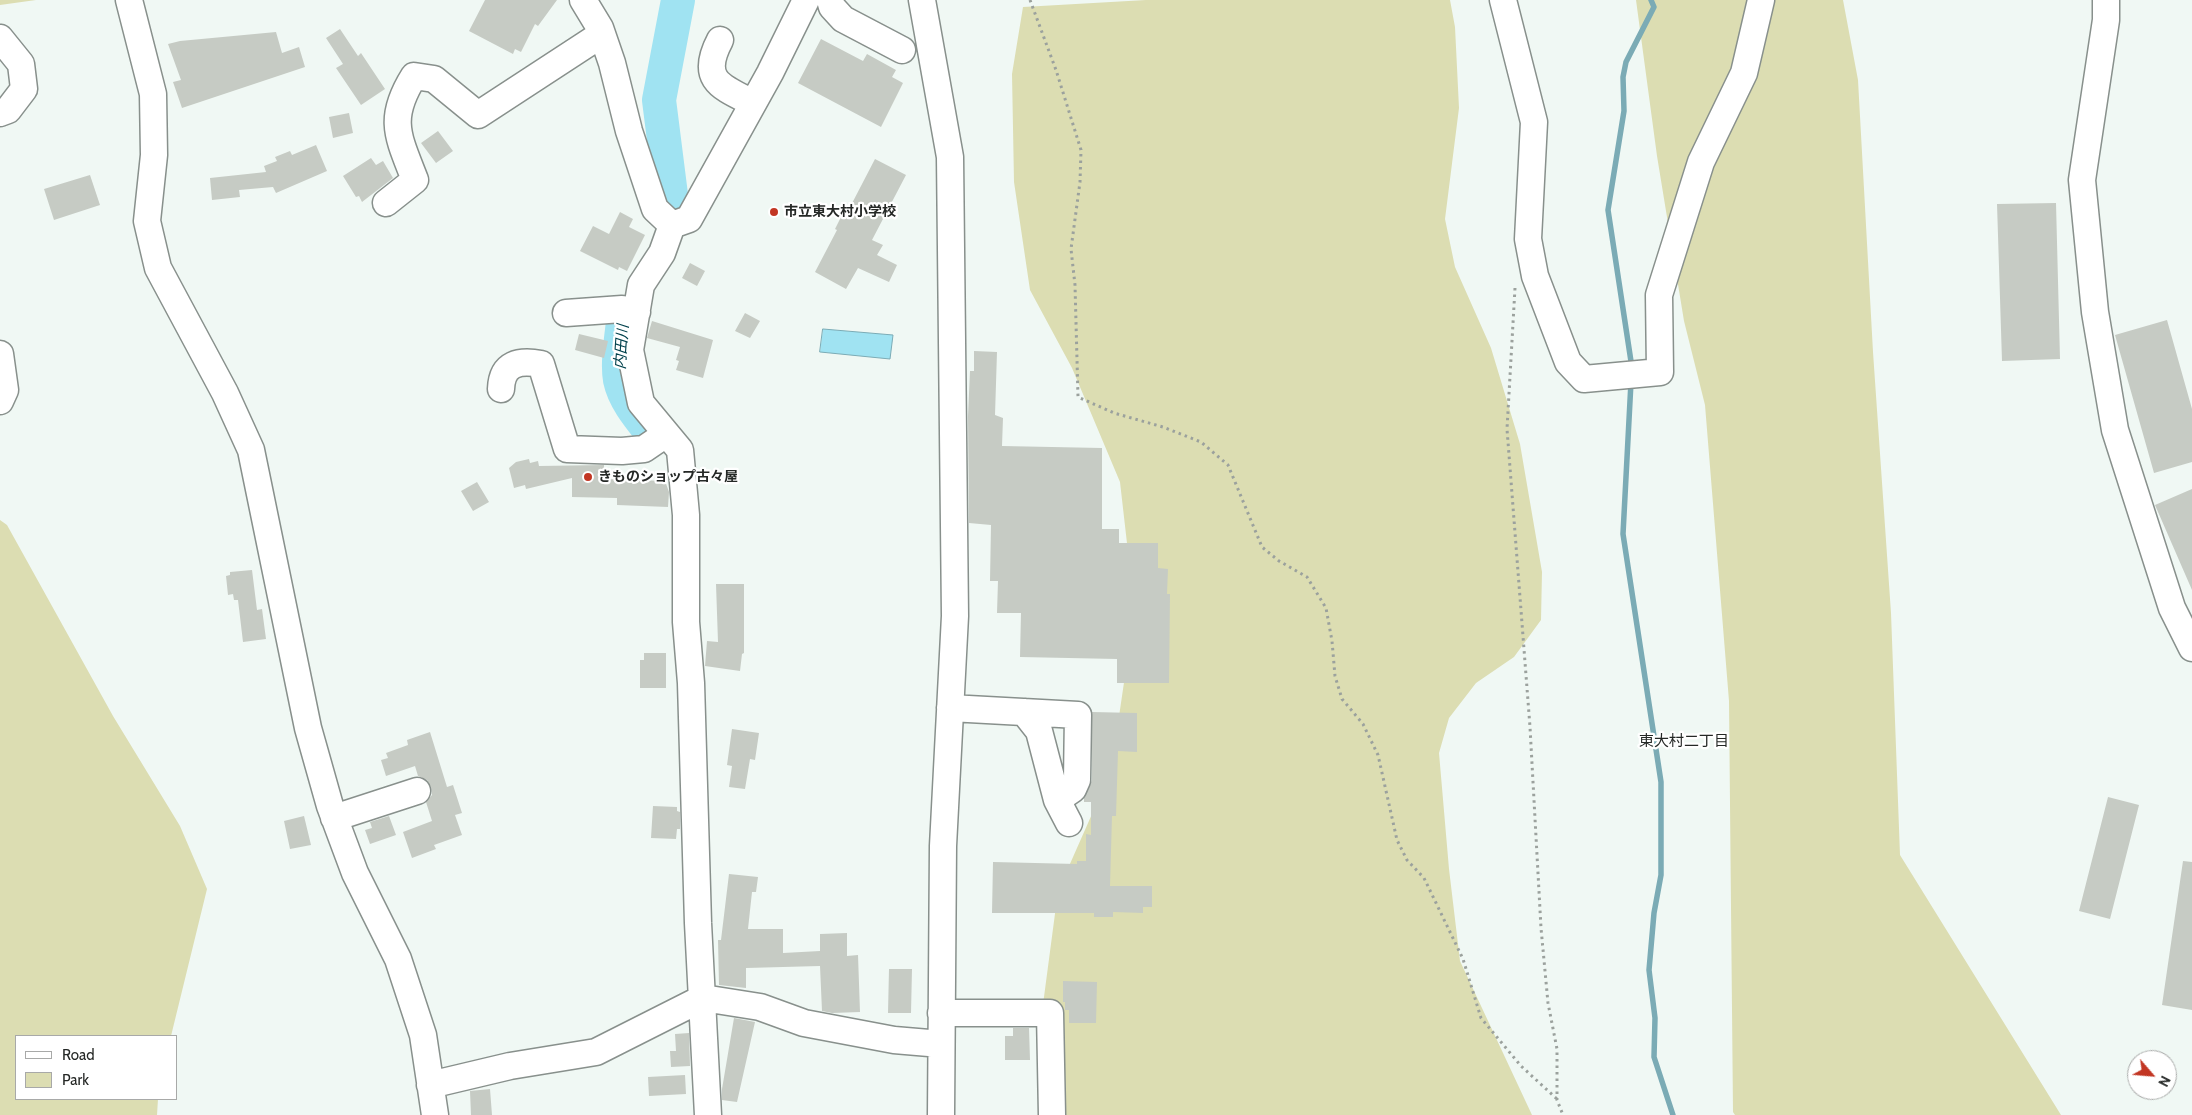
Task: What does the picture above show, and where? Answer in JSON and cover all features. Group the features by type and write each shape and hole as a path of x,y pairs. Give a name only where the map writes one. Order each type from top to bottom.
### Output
{"street":[{"path":"129,0 153,94 154,155 147,221 158,268 225,393 250,450 308,728 334,818 356,873 398,959 423,1035 435,1115"},
{"path":"583,0 602,34 612,63 629,131 654,209 672,225"},
{"path":"672,225 689,219 753,103 806,0"},
{"path":"830,0 832,7 842,19 902,50"},
{"path":"922,0 950,157 955,616 943,846 941,1115"},
{"path":"1503,0 1534,122 1528,239 1535,276 1568,362 1584,379 1660,372 1659,295 1701,162 1744,73 1761,0"},
{"path":"2106,0 2106,20 2082,180 2095,312 2115,430 2172,608 2192,648"},
{"path":"386,203 415,180 400,140 397,124 398,107 414,76 434,79 478,115 602,34"},
{"path":"0,38 21,64 24,89 8,110 0,113"},
{"path":"720,40 711,61 711,71 715,79 729,91 753,103"},
{"path":"672,225 662,254 641,285 630,310 630,350 642,403 658,439 680,450 686,515 686,622 691,683 708,1115"},
{"path":"566,313 630,310"},
{"path":"0,354 5,390 0,401"},
{"path":"501,389 501,379 505,370 515,364 526,362 541,364 567,450 622,451 658,439"},
{"path":"950,708 1078,715 1077,780 1073,789 1057,800"},
{"path":"1024,712 1039,731 1057,800 1069,823"},
{"path":"334,818 417,791"},
{"path":"430,1084 510,1066 596,1052 703,998 760,1006 804,1023 894,1040 941,1044"},
{"path":"941,1013 1050,1013 1052,1115"}],"path":[{"path":"1030,0 1056,70 1080,150 1080,182 1072,249 1075,285 1078,397 1114,414 1163,427 1200,442 1228,466 1262,547 1279,561 1307,577 1326,608 1332,641 1335,676 1342,699 1363,724 1378,755 1397,840 1407,860 1424,878 1463,959 1481,1018 1520,1066 1558,1099"},
{"path":"1518,280 1515,288 1507,429 1530,727 1541,928 1548,1003 1557,1049 1558,1099 1563,1115"}],"green space":[{"path":"0,0 36,0 0,5"},
{"path":"1146,0 1450,0 1455,27 1459,108 1445,219 1455,267 1491,348 1520,444 1542,572 1541,620 1514,657 1476,683 1449,718 1439,753 1449,869 1460,961 1532,1115 1039,1115 1042,1012 1058,891 1111,771 1127,662 1128,552 1120,482 1072,368 1030,290 1014,182 1012,74 1023,7"},
{"path":"1636,0 1843,0 1858,80 1873,352 1891,613 1900,855 2061,1115 1735,1115 1733,1112 1729,701 1705,405 1684,321 1657,156"},
{"path":"0,520 7,525 113,716 180,826 207,889 171,1035 15,1035 15,1100 158,1100 157,1115 0,1115"}],"water":[{"path":"823,329 893,335 890,359 820,352"}],"building":[{"path":"485,0 557,0 538,26 535,24 521,52 515,49 513,54 469,31"},
{"path":"340,29 358,56 361,53 385,89 361,105 336,68 343,64 326,38"},
{"path":"276,32 282,53 299,47 305,67 182,108 173,82 181,80 168,44 180,41"},
{"path":"821,39 863,61 867,54 896,70 892,77 903,83 881,127 798,83"},
{"path":"349,113 353,133 333,138 329,117"},
{"path":"438,131 453,151 436,163 421,143"},
{"path":"316,145 327,171 276,193 273,187 239,190 240,197 212,200 210,178 266,172 264,166 277,161 275,157 290,151 292,155"},
{"path":"371,158 376,165 383,161 393,178 362,202 359,196 356,197 343,176"},
{"path":"875,159 906,175 872,240 883,245 877,255 897,265 889,282 858,268 846,289 815,272 837,230 835,229 845,209 848,211"},
{"path":"90,175 100,205 54,220 44,189"},
{"path":"2056,203 2060,359 2002,361 1997,204"},
{"path":"620,212 633,219 629,227 645,235 627,271 619,267 618,270 580,251 593,226 609,234"},
{"path":"690,263 705,271 697,286 682,278"},
{"path":"745,313 760,321 750,338 735,331"},
{"path":"2167,320 2192,409 2192,462 2154,473 2115,335"},
{"path":"652,321 713,340 703,378 676,370 679,361 676,360 680,347 647,338"},
{"path":"579,334 608,341 604,358 575,350"},
{"path":"974,351 997,352 995,415 1003,418 1002,446 1102,448 1102,529 1119,529 1119,543 1158,543 1158,568 1168,569 1167,594 1170,594 1169,683 1117,683 1117,659 1020,657 1021,613 997,613 998,581 990,581 991,525 969,523 968,416 970,371 974,371"},
{"path":"529,459 530,463 538,461 539,466 604,465 604,479 665,481 669,492 668,507 617,505 617,498 572,497 572,478 526,489 525,485 514,488 509,468 516,462"},
{"path":"477,482 489,502 473,511 461,491"},
{"path":"2192,489 2192,590 2155,505"},
{"path":"252,570 257,610 262,609 266,639 243,642 238,600 234,600 233,594 228,595 226,576 230,575 230,572"},
{"path":"716,584 744,584 744,653 742,654 740,671 705,666 707,641 718,642"},
{"path":"644,653 666,653 666,688 640,688 640,660 644,660"},
{"path":"1092,712 1137,713 1137,752 1118,751 1116,816 1112,816 1110,886 1152,886 1152,907 1143,907 1143,913 1113,912 1113,917 1094,917 1094,913 992,913 993,862 1077,864 1077,861 1086,861 1086,834 1091,835 1091,802 1084,802 1084,798 1092,780"},
{"path":"732,729 759,733 755,760 750,759 745,789 729,787 732,766 727,765"},
{"path":"430,732 447,787 453,785 462,813 455,815 462,835 434,845 436,849 412,858 403,832 432,821 426,802 432,795 431,787 427,780 418,776 415,766 386,776 381,760 388,758 386,753 408,745 407,740"},
{"path":"2108,797 2139,805 2110,919 2079,911"},
{"path":"653,806 677,807 677,811 680,812 680,829 677,829 676,839 651,838"},
{"path":"304,816 311,845 290,849 284,821"},
{"path":"389,816 396,835 370,844 365,830 372,828 370,822"},
{"path":"2183,861 2192,862 2192,1010 2162,1005"},
{"path":"729,874 758,877 756,892 752,892 748,929 783,929 783,953 820,951 820,934 847,933 847,956 858,955 860,1012 832,1013 822,1011 820,966 746,968 746,988 719,985 718,940 721,940"},
{"path":"889,969 912,969 911,1013 888,1013"},
{"path":"1063,981 1097,982 1096,1023 1069,1023 1069,1010 1065,1010 1065,1002 1063,1002"},
{"path":"734,1018 755,1022 737,1102 722,1100 722,1089"},
{"path":"1013,1028 1029,1028 1030,1060 1005,1060 1005,1036 1013,1036"},
{"path":"689,1033 690,1066 671,1067 670,1051 676,1051 675,1034"},
{"path":"685,1075 686,1094 649,1096 648,1077"},
{"path":"490,1089 492,1115 471,1115 470,1091"}],"waterway":[{"name":"内田川","path":"669,200 671,195 659,100 678,0"},
{"path":"1632,368 1608,210 1624,111 1623,77 1626,62 1654,7 1651,0"},
{"name":"内田川","path":"623,322 619,359 620,380 628,401 650,431"},
{"path":"1631,382 1623,534 1661,782 1661,875 1654,913 1649,970 1655,1018 1654,1057 1673,1115"}],"place":[{"name":"市立東大村小学校","path":"774,212"},
{"name":"きものショップ古々屋","path":"588,477"}],"district":[{"name":"東大村二丁目","path":"1684,742"}]}
